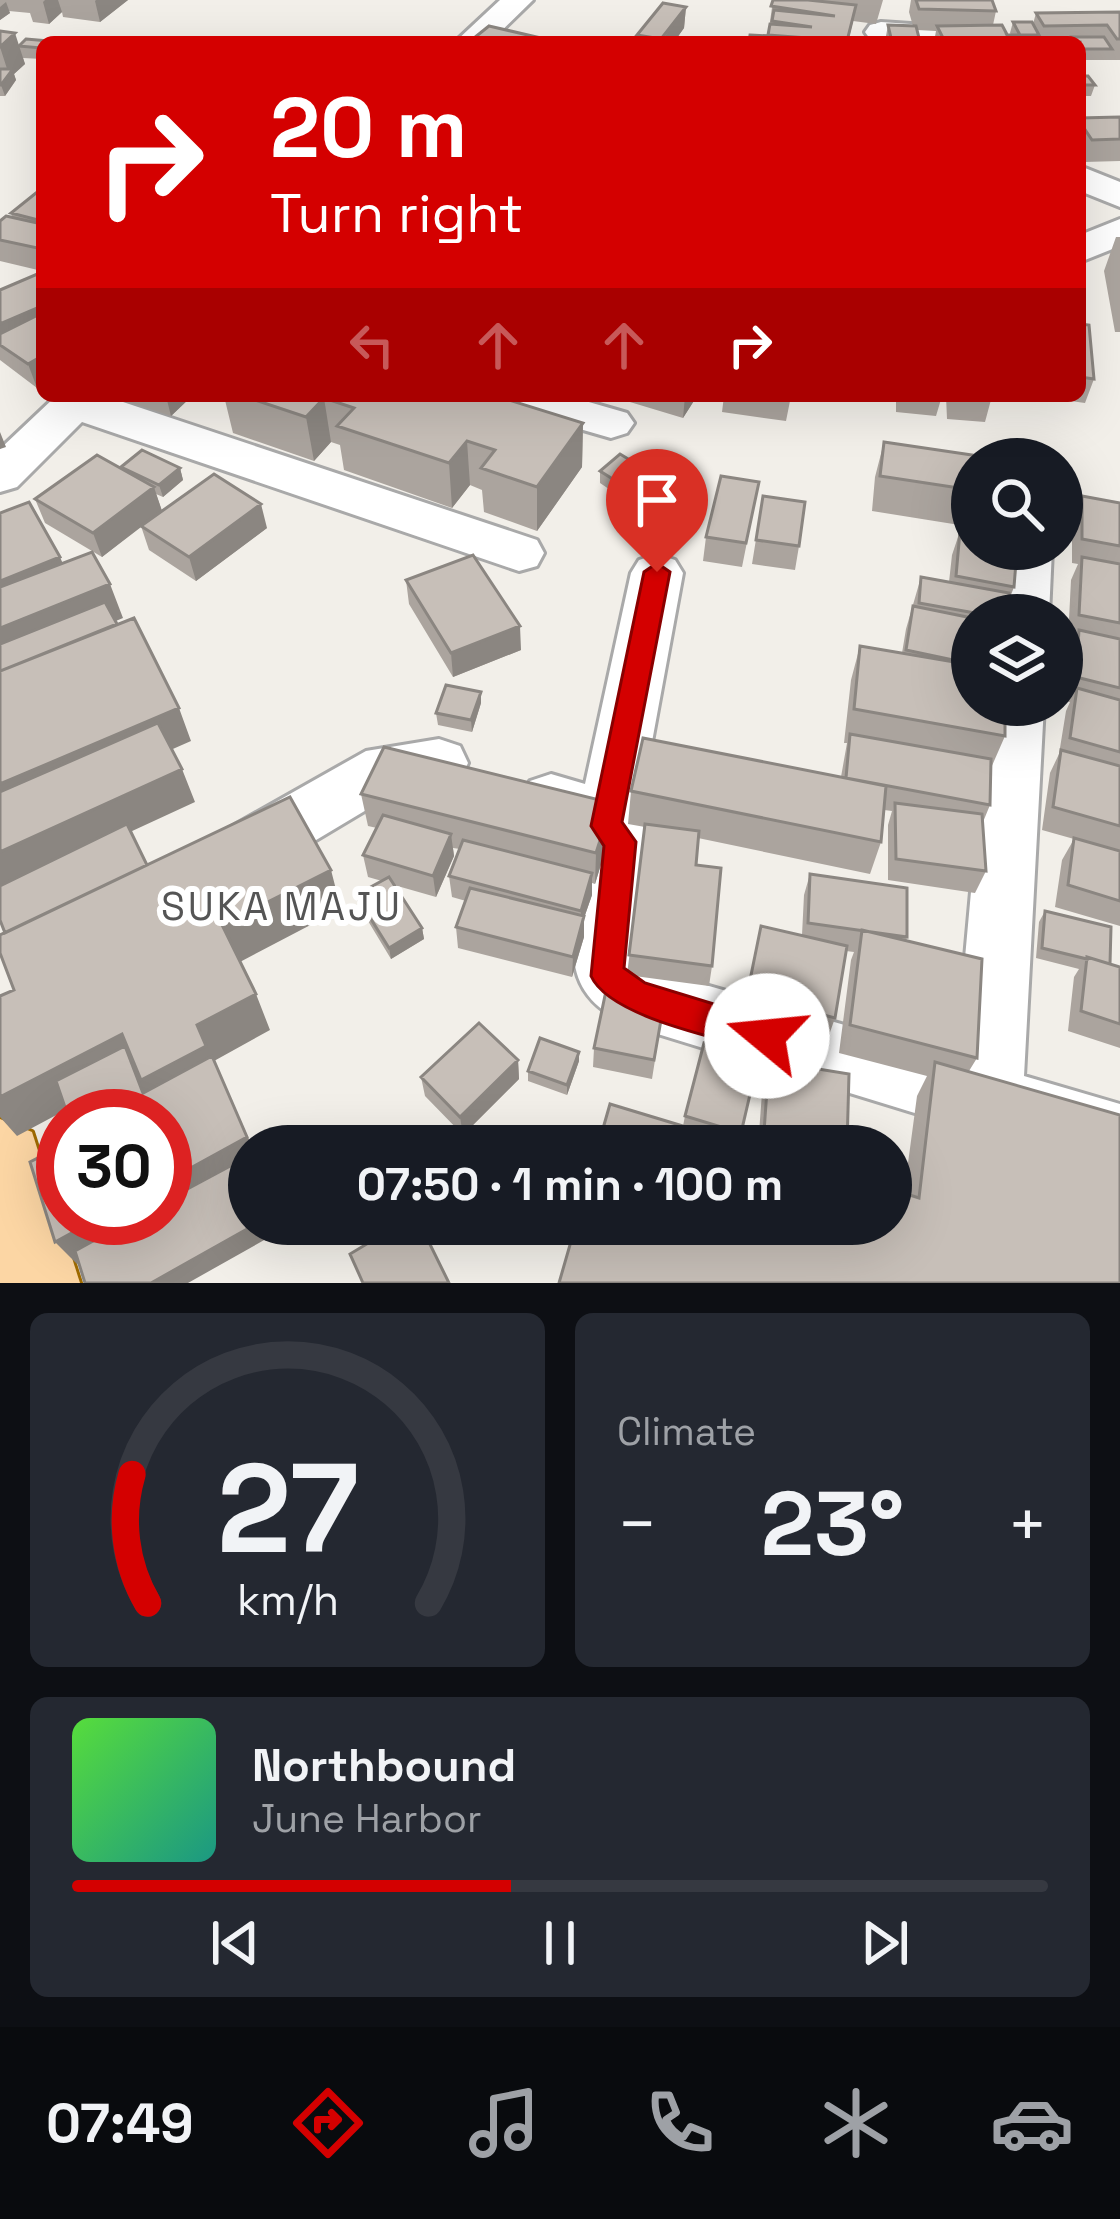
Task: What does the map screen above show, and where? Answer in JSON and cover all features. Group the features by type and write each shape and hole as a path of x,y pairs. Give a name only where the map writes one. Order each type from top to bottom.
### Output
{"main road":[{"path":"0,1164 33,1283"}],"street":[{"path":"478,36 518,0"},
{"path":"881,36 893,0"},
{"path":"910,36 940,35"},
{"path":"1086,180 1120,196"},
{"path":"1086,247 1120,231"},
{"path":"0,476 76,402"},
{"path":"84,402 519,553"},
{"path":"536,402 611,424"},
{"path":"606,826 657,572"},
{"path":"987,1102 1014,726"},
{"path":"194,880 400,764 442,763 493,785 595,813 620,842 608,932 608,976 635,996 1120,1140"}],"building":[{"path":"773,0 856,5 848,36 768,35 770,24 812,27 772,21 774,10 835,16 771,6"},
{"path":"916,0 992,0 996,11 919,9"},
{"path":"663,3 686,7 663,36 637,35"},
{"path":"1120,12 1120,39 1107,25 1044,26 1036,13"},
{"path":"1013,22 1032,22 1039,35 1008,36 1007,35 1020,35"},
{"path":"888,25 916,26 918,36 891,36"},
{"path":"1002,25 1008,36 942,36 937,26"},
{"path":"489,26 532,36 476,36"},
{"path":"0,31 15,33 0,47"},
{"path":"1086,37 1104,37 1112,49 1086,49"},
{"path":"26,39 36,40 36,48 19,46"},
{"path":"0,69 13,69 1,85 0,85"},
{"path":"1120,117 1120,139 1092,140 1086,118"},
{"path":"36,193 36,219 11,213"},
{"path":"6,216 36,223 36,248 0,240 0,221"},
{"path":"36,275 36,309 0,324 0,290"},
{"path":"36,316 36,359 28,364 0,345 0,334"},
{"path":"1086,325 1089,325 1094,379 1086,378"},
{"path":"261,402 320,402 306,417"},
{"path":"336,402 515,402 583,423 537,487 481,468 495,450 467,441 449,463 337,426 354,408"},
{"path":"884,442 951,452 951,487 880,476"},
{"path":"142,450 180,468 159,485 121,467"},
{"path":"620,454 661,479 638,495 600,471"},
{"path":"97,455 154,487 93,533 35,499"},
{"path":"214,474 261,504 189,557 141,526"},
{"path":"721,476 759,482 746,543 706,537"},
{"path":"763,496 805,502 799,546 756,540"},
{"path":"1083,496 1120,503 1120,546 1083,539"},
{"path":"29,502 60,557 0,581 0,513"},
{"path":"92,552 110,584 0,628 0,587"},
{"path":"473,555 520,626 451,653 406,580"},
{"path":"1083,557 1120,564 1120,623 1083,616"},
{"path":"957,570 1015,570 1014,587 956,576"},
{"path":"921,577 1009,593 951,594 951,609 919,603"},
{"path":"105,602 117,624 0,671 0,644"},
{"path":"913,606 951,614 951,660 906,650"},
{"path":"134,618 179,708 0,784 0,671"},
{"path":"1083,631 1120,639 1120,688 1083,679"},
{"path":"860,646 951,661 951,726 1005,726 1005,736 854,709"},
{"path":"446,685 481,692 471,720 436,713"},
{"path":"1083,690 1120,700 1120,752 1070,738 1072,726 1083,726"},
{"path":"158,723 182,769 0,852 0,792"},
{"path":"850,734 991,759 990,805 846,778"},
{"path":"643,738 886,786 881,842 631,791"},
{"path":"384,747 612,803 596,853 361,794"},
{"path":"1061,750 1120,766 1120,826 1053,807"},
{"path":"290,797 331,870 222,925 256,994 197,1025 206,1046 141,1080 122,1034 0,1097 0,996 14,990 0,953 0,935"},
{"path":"895,803 982,814 986,871 896,859"},
{"path":"383,815 451,834 433,876 363,855"},
{"path":"127,824 147,865 5,933 0,886"},
{"path":"645,824 699,831 696,865 721,868 712,966 629,955"},
{"path":"1074,838 1120,851 1120,901 1068,885"},
{"path":"463,840 592,873 581,911 449,876"},
{"path":"810,874 907,888 907,937 808,923"},
{"path":"389,877 422,928 389,948 356,895"},
{"path":"470,888 584,916 573,957 456,927"},
{"path":"1045,911 1111,927 1110,964 1042,948"},
{"path":"761,926 847,946 835,1018 747,995"},
{"path":"862,930 982,959 977,1058 850,1025"},
{"path":"1087,957 1120,967 1120,1024 1081,1011"},
{"path":"607,986 665,997 654,1060 594,1048"},
{"path":"479,1023 518,1060 460,1117 421,1077"},
{"path":"540,1038 579,1052 567,1085 528,1071"},
{"path":"704,1043 758,1060 743,1125 715,1125 685,1116"},
{"path":"125,1046 141,1089 59,1089 56,1081"},
{"path":"212,1056 242,1125 228,1125 228,1147 192,1167 192,1089 150,1089"},
{"path":"769,1061 849,1074 848,1125 764,1125"},
{"path":"935,1062 1120,1115 1120,1283 559,1283 570,1245 912,1245 912,1196 919,1198"},
{"path":"610,1104 680,1125 604,1125"},
{"path":"228,1167 228,1240 151,1283 85,1283 75,1251 86,1245 192,1245 192,1187"},
{"path":"365,1245 430,1245 449,1283 363,1283 350,1254"}],"district":[{"name":"SUKA MAJU","path":"282,906"}],"route":[{"path":"657,572 606,826 620,842 606,953 608,976 635,996 767,1036"}]}
